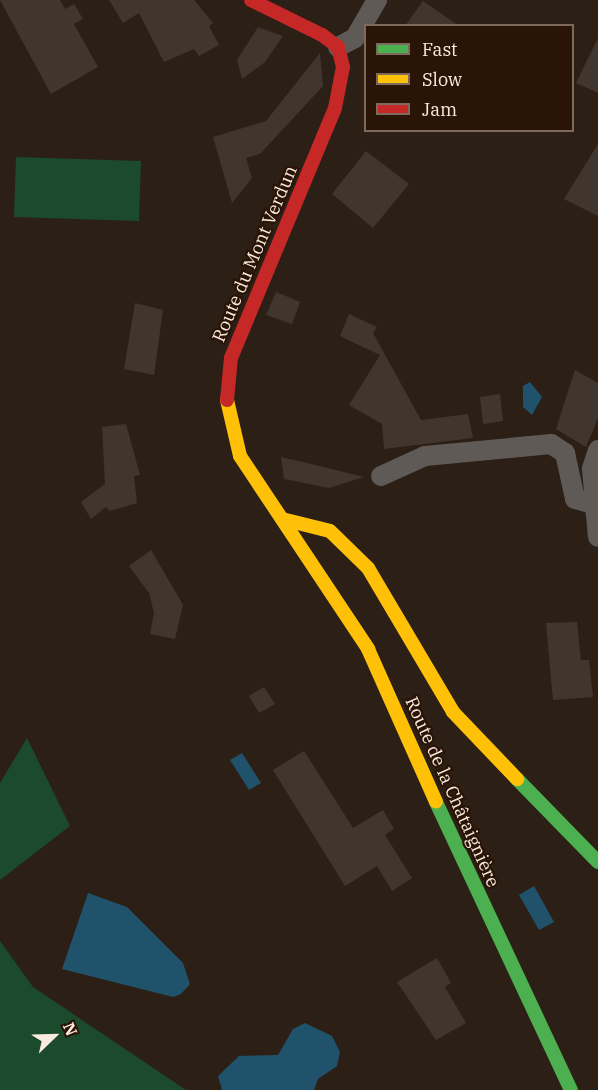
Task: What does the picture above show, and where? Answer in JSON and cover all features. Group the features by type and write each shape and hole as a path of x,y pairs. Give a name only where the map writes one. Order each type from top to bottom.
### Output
{"street":[{"path":"251,0 338,47 355,38 376,0"},
{"name":"Route du Mont Verdun","path":"282,519 240,456 226,396 230,368 335,108 343,67 338,47"},
{"path":"381,476 425,456 551,444 565,453 575,499 593,504"},
{"path":"598,450 592,469 593,504 598,537"},
{"path":"282,519 330,531 368,568 453,712 598,862"},
{"name":"Route de la Châtaignière","path":"282,519 368,649 510,968 571,1090"}],"green space":[{"path":"16,157 141,161 139,221 14,217"},
{"path":"27,738 70,826 0,880 0,783"},
{"path":"0,941 33,987 186,1090 0,1090"}],"water":[{"path":"530,382 542,397 532,415 523,407 523,386"},
{"path":"242,753 261,783 249,790 230,760"},
{"path":"534,886 554,922 539,930 519,895"},
{"path":"88,893 127,907 183,963 190,984 181,994 173,997 62,969"},
{"path":"305,1023 332,1036 340,1052 337,1066 318,1079 314,1090 222,1090 218,1076 239,1056 278,1055 293,1029"}],"building":[{"path":"0,0 60,0 65,9 74,4 83,19 74,24 98,67 51,94"},
{"path":"109,0 194,0 213,23 209,26 219,45 199,56 194,49 164,62 139,13 123,23"},
{"path":"423,1 456,24 406,24"},
{"path":"258,27 283,36 265,62 242,79 237,60"},
{"path":"598,38 598,93 576,83"},
{"path":"320,53 323,86 260,154 246,158 252,178 232,203 213,137 266,121"},
{"path":"598,144 598,216 564,199"},
{"path":"366,151 409,184 373,228 332,194"},
{"path":"276,292 300,302 292,324 266,315"},
{"path":"135,303 163,310 154,375 124,369"},
{"path":"349,314 377,327 373,333 421,420 468,414 473,438 384,449 382,424 349,405 380,355 340,336"},
{"path":"575,370 598,383 598,418 586,447 556,429"},
{"path":"500,394 503,421 483,424 480,397"},
{"path":"126,424 140,475 134,476 137,503 110,511 106,507 91,519 81,502 105,484 102,427"},
{"path":"281,457 364,477 329,488 284,479"},
{"path":"151,550 183,605 175,639 150,634 154,613 149,593 129,566"},
{"path":"577,622 581,660 589,660 593,697 553,700 546,623"},
{"path":"264,687 275,704 259,713 249,696"},
{"path":"304,751 353,828 383,810 394,829 385,835 412,878 392,891 377,866 345,886 273,770"},
{"path":"437,958 451,983 445,987 466,1023 436,1040 397,982"}],"traffic: fast":[{"path":"517,779 598,862"},
{"path":"436,802 571,1090"}],"traffic: slow":[{"path":"227,400 240,456 368,649 436,802"},
{"path":"282,519 330,531 368,568 453,712 517,779"}],"traffic: jam":[{"path":"227,400 231,358 335,108 343,67 338,47 322,35 251,0"}]}
